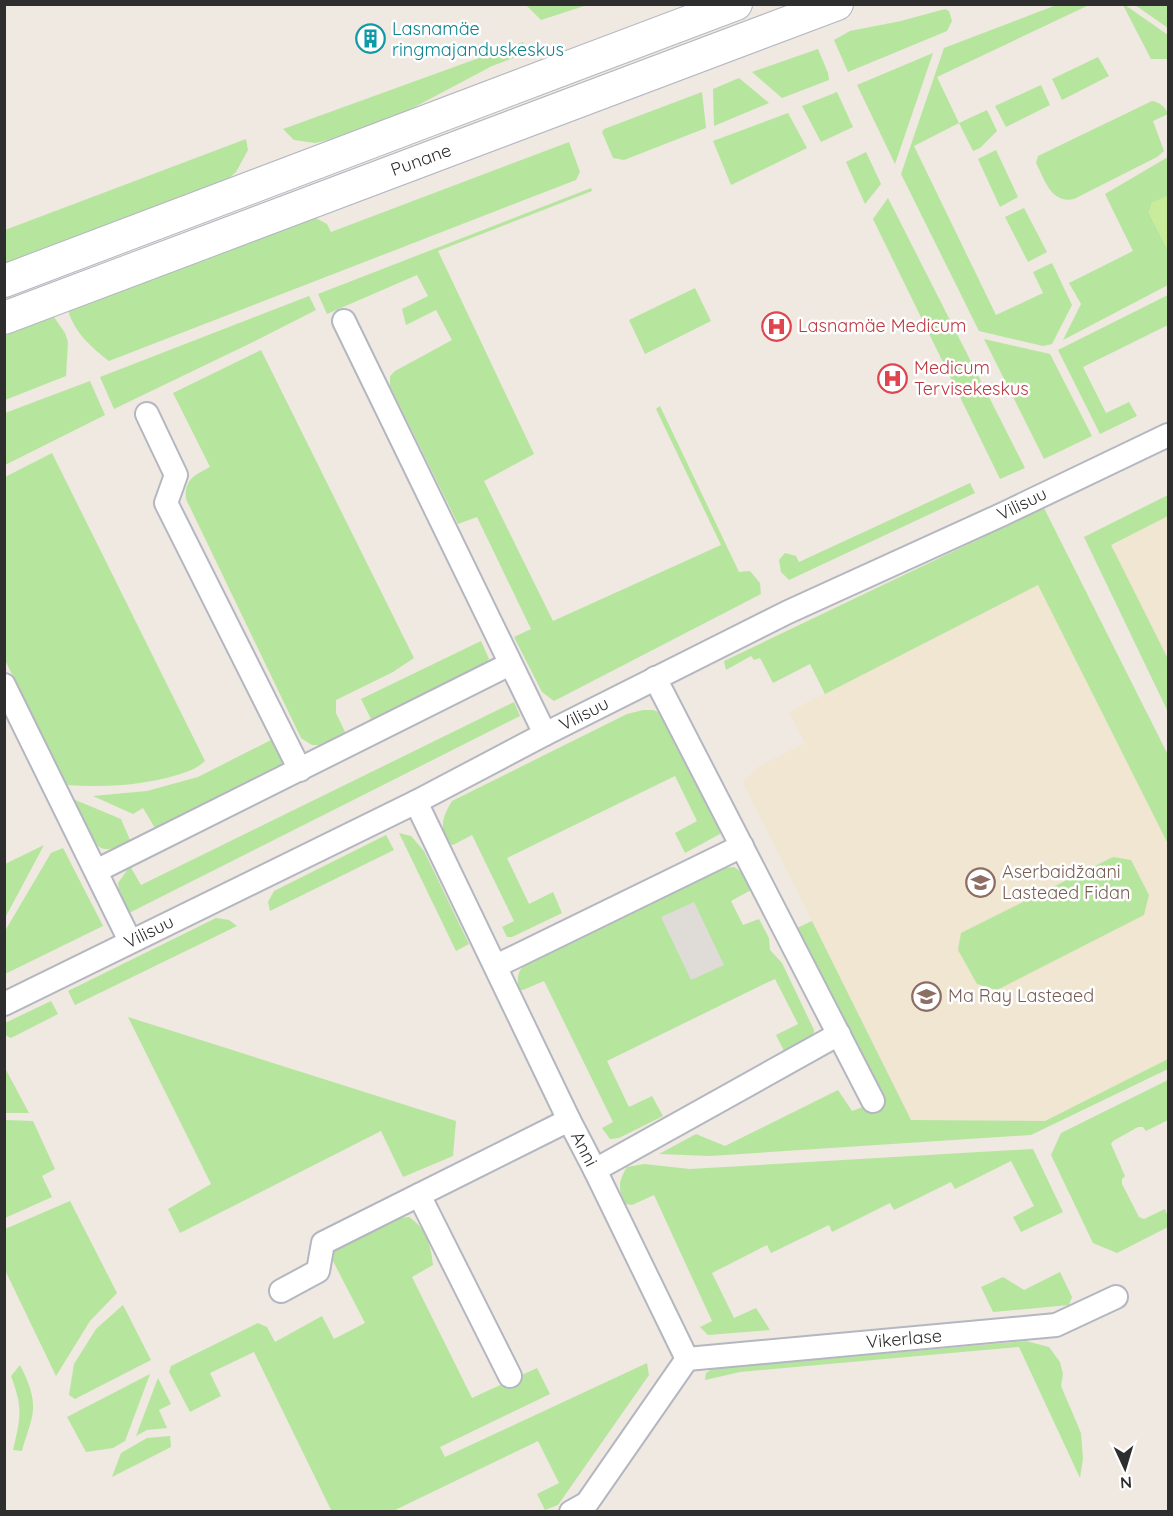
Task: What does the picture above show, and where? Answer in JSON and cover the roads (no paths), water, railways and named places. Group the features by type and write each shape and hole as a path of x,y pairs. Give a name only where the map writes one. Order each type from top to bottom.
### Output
{"main road":[{"name":"Punane","path":"4,282 736,4"},
{"name":"Punane","path":"4,318 837,4"}],"street":[{"path":"344,321 545,734"},
{"path":"147,414 176,475 166,503 300,770"},
{"name":"Vilisuu","path":"4,1004 416,802 545,734 788,612 1001,515 1168,435"},
{"path":"96,871 510,664"},
{"path":"656,678 873,1101"},
{"path":"4,685 130,941"},
{"name":"Anni","path":"416,802 687,1359"},
{"path":"496,966 742,846"},
{"path":"595,1170 839,1034"},
{"path":"281,1291 318,1271 323,1243 569,1120"},
{"path":"419,1195 510,1376"},
{"name":"Vikerlase","path":"687,1359 1056,1325 1116,1297"},
{"path":"570,1512 587,1503 687,1359"}],"place":[{"name":"Lasnamäe ringmajanduskeskus","path":"371,39"},
{"name":"Lasnamäe Medicum","path":"777,326"},
{"name":"Medicum Tervisekeskus","path":"893,378"},
{"name":"Aserbaidžaani Lasteaed Fidan","path":"981,882"},
{"name":"Ma Ray Lasteaed","path":"927,996"}]}
